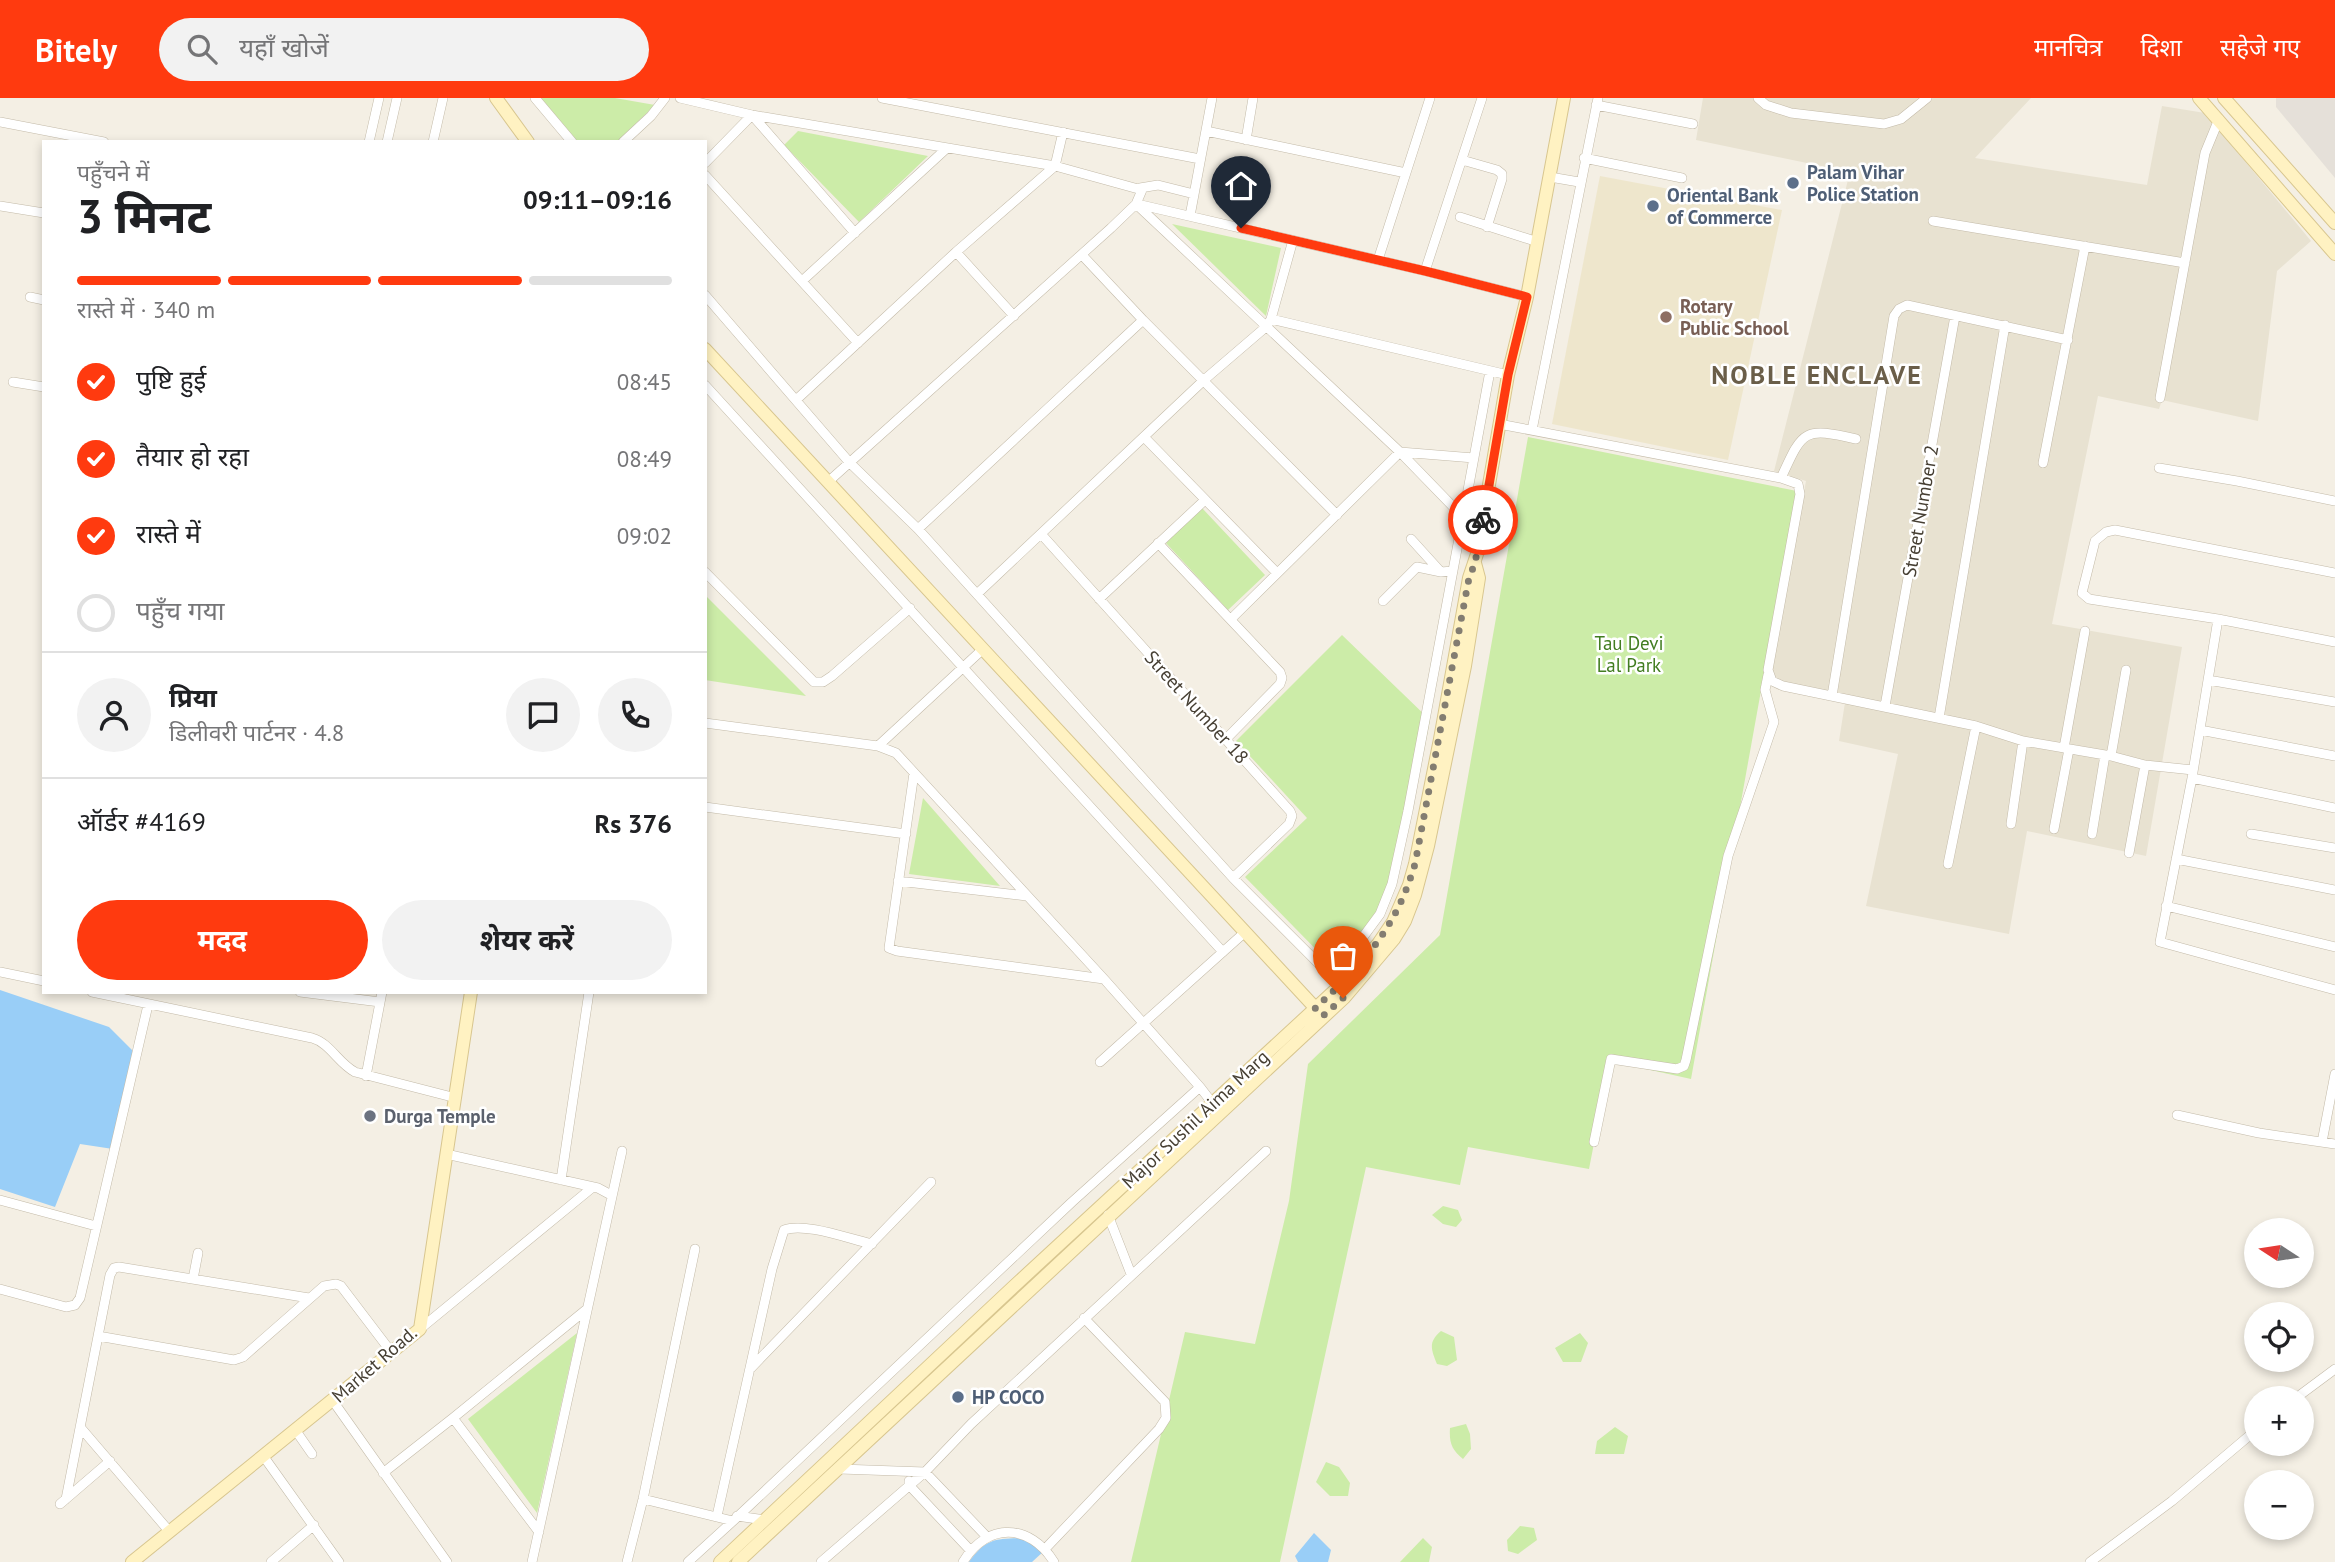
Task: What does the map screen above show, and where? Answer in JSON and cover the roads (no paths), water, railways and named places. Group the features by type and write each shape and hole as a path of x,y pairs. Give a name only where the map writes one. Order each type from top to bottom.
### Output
{"street":[{"path":"369,140 379,98"},
{"path":"387,140 397,98"},
{"path":"433,140 443,98"},
{"path":"496,98 527,140"},
{"path":"535,98 570,140"},
{"path":"625,140 651,116 665,98"},
{"path":"680,98 752,114 1055,166 1140,188 1158,185 1194,194"},
{"path":"882,98 1200,159"},
{"path":"936,109 938,98"},
{"path":"1190,216 1212,98"},
{"path":"1246,140 1253,98"},
{"path":"1378,260 1430,98"},
{"path":"1425,271 1482,98"},
{"name":"Major Sushil Aima Marg","path":"729,1561 765,1520 1213,1104 1319,1012 1343,998 1394,939 1405,921 1428,846 1463,677 1479,578 1475,563 1499,424 1538,242 1564,98"},
{"path":"1758,98 1766,105 1791,113 1884,124 1901,119 1927,98"},
{"path":"2199,98 2335,254"},
{"path":"2224,98 2335,223"},
{"path":"1532,430 1579,182 1597,102 1693,124"},
{"path":"707,161 752,114"},
{"path":"752,114 855,233"},
{"path":"2160,398 2208,144 2219,120"},
{"path":"0,122 94,140"},
{"path":"1206,131 1406,173"},
{"path":"796,400 956,252 1055,166 1063,132"},
{"path":"802,281 947,148"},
{"path":"1584,158 1682,178"},
{"path":"1462,160 1497,170 1502,174 1487,227"},
{"path":"707,177 858,343"},
{"path":"1550,177 1579,182"},
{"path":"829,481 1082,255 1136,204 1142,193 1140,188"},
{"path":"1136,204 1527,297"},
{"path":"1136,204 1269,322 1463,517"},
{"path":"0,206 42,213"},
{"path":"1460,217 1538,242"},
{"path":"1933,221 2185,263"},
{"path":"977,594 1269,322 1293,240"},
{"path":"2043,463 2085,246"},
{"path":"956,252 1013,316"},
{"path":"1082,255 1337,515"},
{"path":"30,297 42,300"},
{"path":"707,297 850,463 918,529 1233,878 1328,970 1341,965 1368,931 1380,914 1392,884 1490,371"},
{"path":"1832,696 1894,316 1899,309 1907,305 2068,340"},
{"name":"Street Number 2","path":"1885,706 1955,316"},
{"path":"918,529 1143,320"},
{"path":"1269,322 1508,375"},
{"path":"1939,718 2005,325"},
{"path":"707,351 1319,1012"},
{"path":"13,382 42,387"},
{"path":"707,387 1223,952"},
{"path":"1499,424 1782,478 1798,484 1800,494 1765,690 1774,722 1728,856 1686,1060 1684,1066 1678,1069 1611,1059 1594,1143"},
{"path":"1782,478 1799,440 1807,434 1823,432 1856,439"},
{"path":"1145,438 1277,573"},
{"path":"1232,618 1401,452 1474,458"},
{"path":"2159,468 2335,501"},
{"path":"1099,599 1205,499"},
{"path":"2335,573 2115,530 2106,532 2095,541 2082,589 2086,598 2218,619 2335,642"},
{"name":"Street Number 18","path":"1042,535 1290,811 1292,816 1289,824 1233,878"},
{"path":"1411,539 1441,572"},
{"path":"1158,543 1232,618 1280,672 1280,684 1225,740"},
{"path":"1383,601 1414,569 1420,567 1441,572 1453,571"},
{"path":"707,574 814,682 823,682 832,676 911,608"},
{"path":"2218,619 2193,774 2160,939 2162,944 2335,990"},
{"path":"2054,829 2085,631"},
{"path":"877,746 983,649"},
{"path":"2092,834 2126,670"},
{"path":"1768,675 1772,681 1783,686 1976,726 2023,741 2108,755 2335,808"},
{"path":"2208,680 2335,702"},
{"path":"707,723 877,746 896,754 1104,979 1213,1104"},
{"path":"1948,864 1976,726"},
{"path":"2200,730 2335,756"},
{"path":"2011,824 2023,741"},
{"path":"2129,853 2145,765"},
{"path":"915,773 888,945 892,950 1104,979"},
{"path":"707,807 905,834"},
{"path":"2251,834 2335,848"},
{"path":"2176,859 2335,890"},
{"path":"898,881 1027,896"},
{"path":"2166,906 2335,947"},
{"path":"1100,1062 1244,933"},
{"path":"0,972 42,981"},
{"path":"101,994 319,1040 348,1068 366,1076 456,1098"},
{"path":"332,994 381,997 366,1076"},
{"name":"Market Road.","path":"132,1562 420,1329 471,994"},
{"path":"561,1180 589,994"},
{"path":"0,1289 66,1307 75,1305 80,1298 148,1005"},
{"name":"Major Sushil Aima Marg","path":"729,1561 839,1469 1108,1215 1221,1113 1319,1012"},
{"path":"2322,1142 2335,1074"},
{"path":"688,1562 1072,1202 1200,1087"},
{"path":"2177,1115 2259,1133 2335,1144"},
{"path":"532,1562 622,1151"},
{"path":"821,1562 925,1472 971,1424 1130,1274 1266,1151"},
{"path":"446,1154 593,1187 611,1195"},
{"path":"750,1369 931,1182"},
{"path":"420,1329 593,1187"},
{"path":"0,1200 96,1226"},
{"path":"1108,1215 1130,1274"},
{"path":"717,1516 772,1269 785,1230 805,1228 872,1244"},
{"path":"627,1562 643,1499 695,1250"},
{"path":"193,1279 198,1253"},
{"path":"110,1461 63,1502 110,1275 114,1268 309,1298"},
{"path":"98,1336 234,1360 243,1357 309,1298 329,1284 341,1286 391,1353"},
{"path":"383,1473 587,1309"},
{"path":"1045,1549 1159,1429 1166,1418 1164,1402 1084,1318"},
{"path":"2312,1386 2335,1369"},
{"path":"333,1401 447,1562"},
{"path":"453,1418 539,1532"},
{"path":"80,1427 169,1531"},
{"path":"296,1431 312,1454"},
{"path":"2090,1562 2172,1501 2244,1440"},
{"path":"264,1457 340,1562"},
{"path":"839,1469 925,1472 987,1537"},
{"path":"908,1472 909,1485 970,1550"},
{"path":"643,1499 717,1516 765,1520"},
{"path":"271,1562 314,1525"},
{"path":"963,1562 970,1550 987,1537 1002,1532 1033,1538 1054,1562"}],"water":[{"path":"0,990 109,1027 134,1052 113,1149 80,1144 55,1207 0,1189"},
{"path":"1314,1533 1331,1550 1328,1562 1298,1562 1295,1556"},
{"path":"1026,1538 1044,1551 1032,1562 969,1562 981,1548 993,1541"}],"place":[{"name":"Palam Vihar Police Station","path":"1793,183"},
{"name":"Oriental Bank of Commerce","path":"1653,206"},
{"name":"Rotary Public School","path":"1666,317"},
{"name":"Durga Temple","path":"370,1116"},
{"name":"HP COCO","path":"958,1397"}],"district":[{"name":"NOBLE ENCLAVE","path":"1817,375"}],"park label":[{"name":"Tau Devi Lal Park","path":"1629,654"}]}
